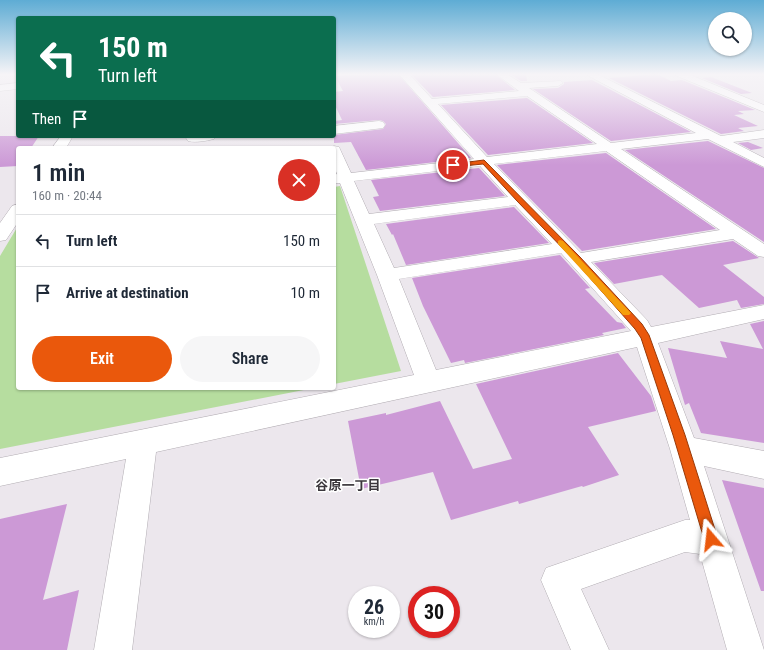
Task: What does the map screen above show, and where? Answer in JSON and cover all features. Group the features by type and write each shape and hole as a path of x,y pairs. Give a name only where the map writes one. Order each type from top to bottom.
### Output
{"street":[{"path":"432,104 519,200 639,326 646,338 684,449 746,650"},
{"path":"545,104 764,252"},
{"path":"649,104 764,163"},
{"path":"336,130 379,125"},
{"path":"340,178 609,147 764,134"},
{"path":"192,141 203,138"},
{"path":"336,159 340,178 364,220 429,383"},
{"path":"364,220 519,200"},
{"path":"0,236 12,215"},
{"path":"387,275 735,233"},
{"path":"0,472 646,338 764,312"},
{"path":"113,650 144,443"},
{"path":"684,449 764,465"},
{"path":"590,650 558,580 684,536 711,539"}],"green space":[{"path":"340,186 401,371 336,384 336,187"},
{"path":"16,229 16,390 304,390 0,449 0,256"}],"building":[{"path":"336,104 424,104 471,158 366,170 351,142 334,143 334,138 336,138 336,135 383,129 386,124 379,120 336,124 336,121 342,120"},
{"path":"536,104 593,143 488,155 441,105"},
{"path":"556,104 638,104 691,132 611,141"},
{"path":"662,104 741,104 755,110 738,111 744,114 734,115 758,126 738,128 744,131 721,134"},
{"path":"0,136 38,138 32,146 16,146 16,166 0,167"},
{"path":"708,141 764,168 764,242 625,150"},
{"path":"748,142 763,148 751,150 738,143"},
{"path":"606,153 716,229 582,251 497,165"},
{"path":"479,168 505,196 380,211 373,197 379,196 371,180"},
{"path":"514,207 549,243 406,265 393,234 392,235 386,224"},
{"path":"733,241 759,258 723,265 764,297 764,304 741,308 737,300 699,308 662,275 614,284 594,263"},
{"path":"560,255 590,288 585,289 617,322 622,323 626,328 602,333 604,335 465,363 464,360 451,363 423,306 412,278"},
{"path":"764,321 764,443 701,433 689,403 685,405 668,348 727,358 720,341 763,349 750,324"},
{"path":"618,353 651,396 656,411 588,427 619,475 583,487 582,486 519,504 518,501 451,520 433,472 361,489 348,421 386,413 386,415 440,401 473,469 512,459 476,384"},
{"path":"722,480 764,488 764,591 761,591"},
{"path":"67,504 43,600 79,590 67,650 0,650 0,519"}],"slow traffic":[{"path":"560,242 626,313"}],"district":[{"name":"谷原一丁目","path":"348,485"}],"route":[{"path":"453,165 484,162 639,326 646,338 684,449 711,539"}]}
